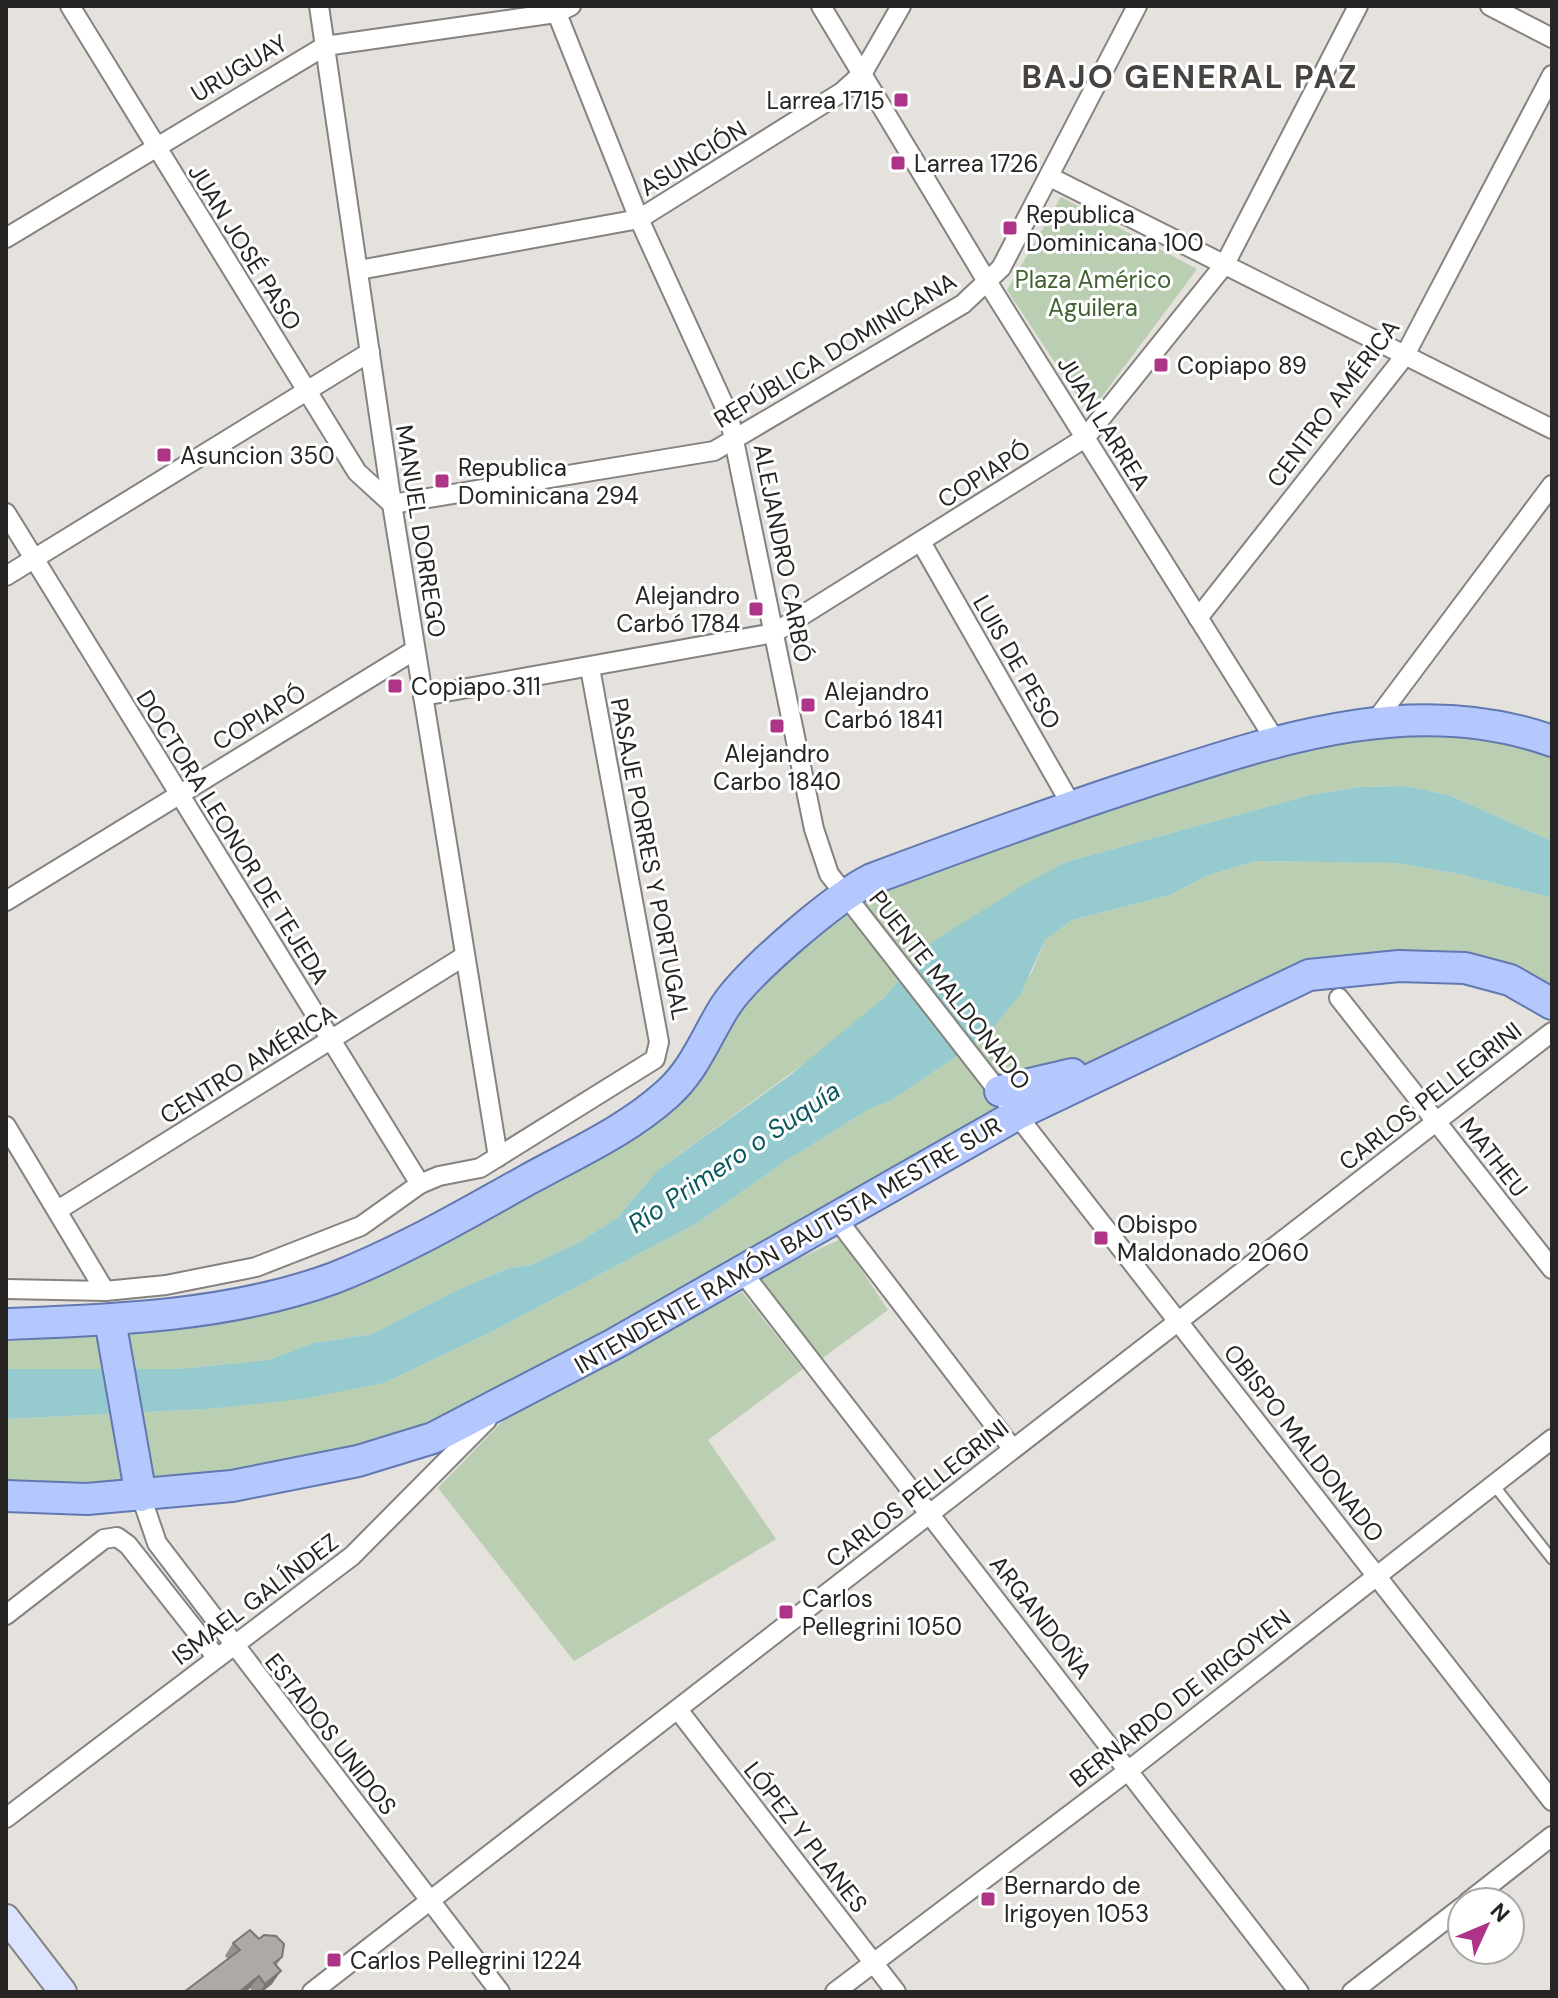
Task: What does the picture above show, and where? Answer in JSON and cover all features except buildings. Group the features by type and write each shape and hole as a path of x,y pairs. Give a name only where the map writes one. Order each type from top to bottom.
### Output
{"main road":[{"path":"6,1324 108,1306 271,1296 334,1278 422,1238 623,1126 681,1079 725,1007 744,985 844,895 872,879 1072,806 1275,740 1326,728 1451,722 1547,737"},
{"name":"INTENDENTE RAMÓN BAUTISTA MESTRE SUR","path":"6,1496 87,1499 140,1487 232,1486 358,1461 433,1438 514,1398 837,1219 1001,1093 1128,1060 1292,982 1318,973 1399,966 1465,968 1510,980 1552,1004"},
{"path":"108,1306 140,1487"},
{"path":"6,1918 63,1992"}],"street":[{"name":"JUAN JOSÉ PASO","path":"70,6 154,147 357,472 392,504"},
{"name":"MANUEL DORREGO","path":"319,6 392,504 463,957 498,1157"},
{"name":"JUAN LARREA","path":"821,6 988,283 1275,740"},
{"name":"ASUNCIÓN","path":"359,270 639,219 842,92 862,74 901,6"},
{"name":"REPÚBLICA DOMINICANA","path":"392,504 714,451 963,304 1001,268 1137,6"},
{"name":"COPIAPÓ","path":"423,696 774,633 1085,438 1225,264 1358,6"},
{"path":"1490,6 1552,38"},
{"name":"URUGUAY","path":"6,238 325,46 560,8"},
{"name":"ALEJANDRO CARBÓ","path":"560,8 639,219 729,416 820,854 844,895"},
{"name":"CENTRO AMÉRICA","path":"1198,618 1404,357 1552,75"},
{"path":"1050,177 1552,429"},
{"path":"6,576 370,352"},
{"path":"1373,724 1552,485"},
{"name":"DOCTORA LEONOR DE TEJEDA","path":"6,513 420,1184"},
{"name":"LUIS DE PESO","path":"921,542 1072,806"},
{"name":"COPIAPÓ","path":"6,901 415,650"},
{"name":"PASAJE PORRES Y PORTUGAL","path":"498,1157 655,1059 659,1042 590,668"},
{"name":"PUENTE MALDONADO","path":"844,895 1001,1093"},
{"name":"CENTRO AMÉRICA","path":"58,1210 463,957"},
{"name":"MATHEU","path":"1339,998 1552,1269"},
{"name":"CARLOS PELLEGRINI","path":"312,1992 679,1711 1012,1448 1552,1032"},
{"name":"OBISPO MALDONADO","path":"1001,1093 1552,1801"},
{"path":"6,1126 58,1210 108,1306"},
{"path":"6,1289 108,1306 166,1285 256,1267 361,1226 420,1184 439,1176 480,1168 498,1157"},
{"path":"837,1219 1012,1448"},
{"name":"ARGANDOÑA","path":"743,1273 1299,1992"},
{"name":"ISMAEL GALÍNDEZ","path":"6,1818 365,1545 474,1431 514,1398"},
{"name":"BERNARDO DE IRIGOYEN","path":"835,1992 1129,1770 1375,1574 1552,1439"},
{"name":"ESTADOS UNIDOS","path":"140,1487 157,1543 500,1992"},
{"path":"6,1615 104,1539 117,1537 128,1545 217,1658"},
{"name":"LÓPEZ Y PLANES","path":"679,1711 896,1992"},
{"path":"1488,1886 1552,1836"},
{"path":"1352,1992 1446,1919"}],"lane":[{"path":"1493,1484 1552,1559"}],"green space":[{"name":"Plaza Américo Aguilera","path":"1061,197 1197,269 1089,414 1007,290"},
{"path":"1326,728 1552,741 1552,841 1451,796 1407,786 1361,787 1310,795 1066,862 929,944 885,997 831,1044 658,1170 618,1217 580,1242 531,1265 509,1268 457,1290 372,1334 314,1343 268,1360 178,1369 6,1369 6,1324 271,1296 623,1126 725,1007 844,895"},
{"path":"1256,861 1396,863 1459,874 1552,898 1552,1004 1510,980 1317,973 743,1273 358,1461 6,1496 6,1419 205,1409 384,1383 489,1333 699,1222 781,1164 871,1108 890,1101 984,1038 1032,972 1045,940 1072,920 1170,895 1206,876"},
{"path":"841,1239 888,1310 820,1360 758,1277"},
{"path":"742,1292 803,1369 708,1440 776,1539 574,1661 438,1488 519,1404"}],"water":[{"name":"Río Primero o Suquía","path":"1407,786 1451,796 1552,841 1552,898 1459,874 1396,863 1256,861 1206,876 1170,895 1072,920 1045,940 1020,995 984,1038 890,1101 871,1108 781,1164 699,1222 489,1333 384,1383 302,1399 205,1409 6,1419 6,1369 178,1369 268,1360 314,1343 372,1334 457,1290 509,1268 531,1265 580,1242 618,1217 658,1170 789,1076 885,997 929,944 1027,883 1066,862 1310,795 1361,787"}],"place":[{"name":"Larrea 1715","path":"901,100"},
{"name":"Larrea 1726","path":"898,163"},
{"name":"Republica Dominicana 100","path":"1010,228"},
{"name":"Copiapo 89","path":"1161,365"},
{"name":"Asuncion 350","path":"164,455"},
{"name":"Republica Dominicana 294","path":"442,481"},
{"name":"Alejandro Carbó 1784","path":"756,609"},
{"name":"Copiapo 311","path":"395,686"},
{"name":"Alejandro Carbó 1841","path":"808,705"},
{"name":"Alejandro Carbo 1840","path":"777,726"},
{"name":"Obispo Maldonado 2060","path":"1101,1238"},
{"name":"Carlos Pellegrini 1050","path":"786,1612"},
{"name":"Bernardo de Irigoyen 1053","path":"988,1899"},
{"name":"Carlos Pellegrini 1224","path":"334,1960"}],"district":[{"name":"BAJO GENERAL PAZ","path":"1190,77"}]}
